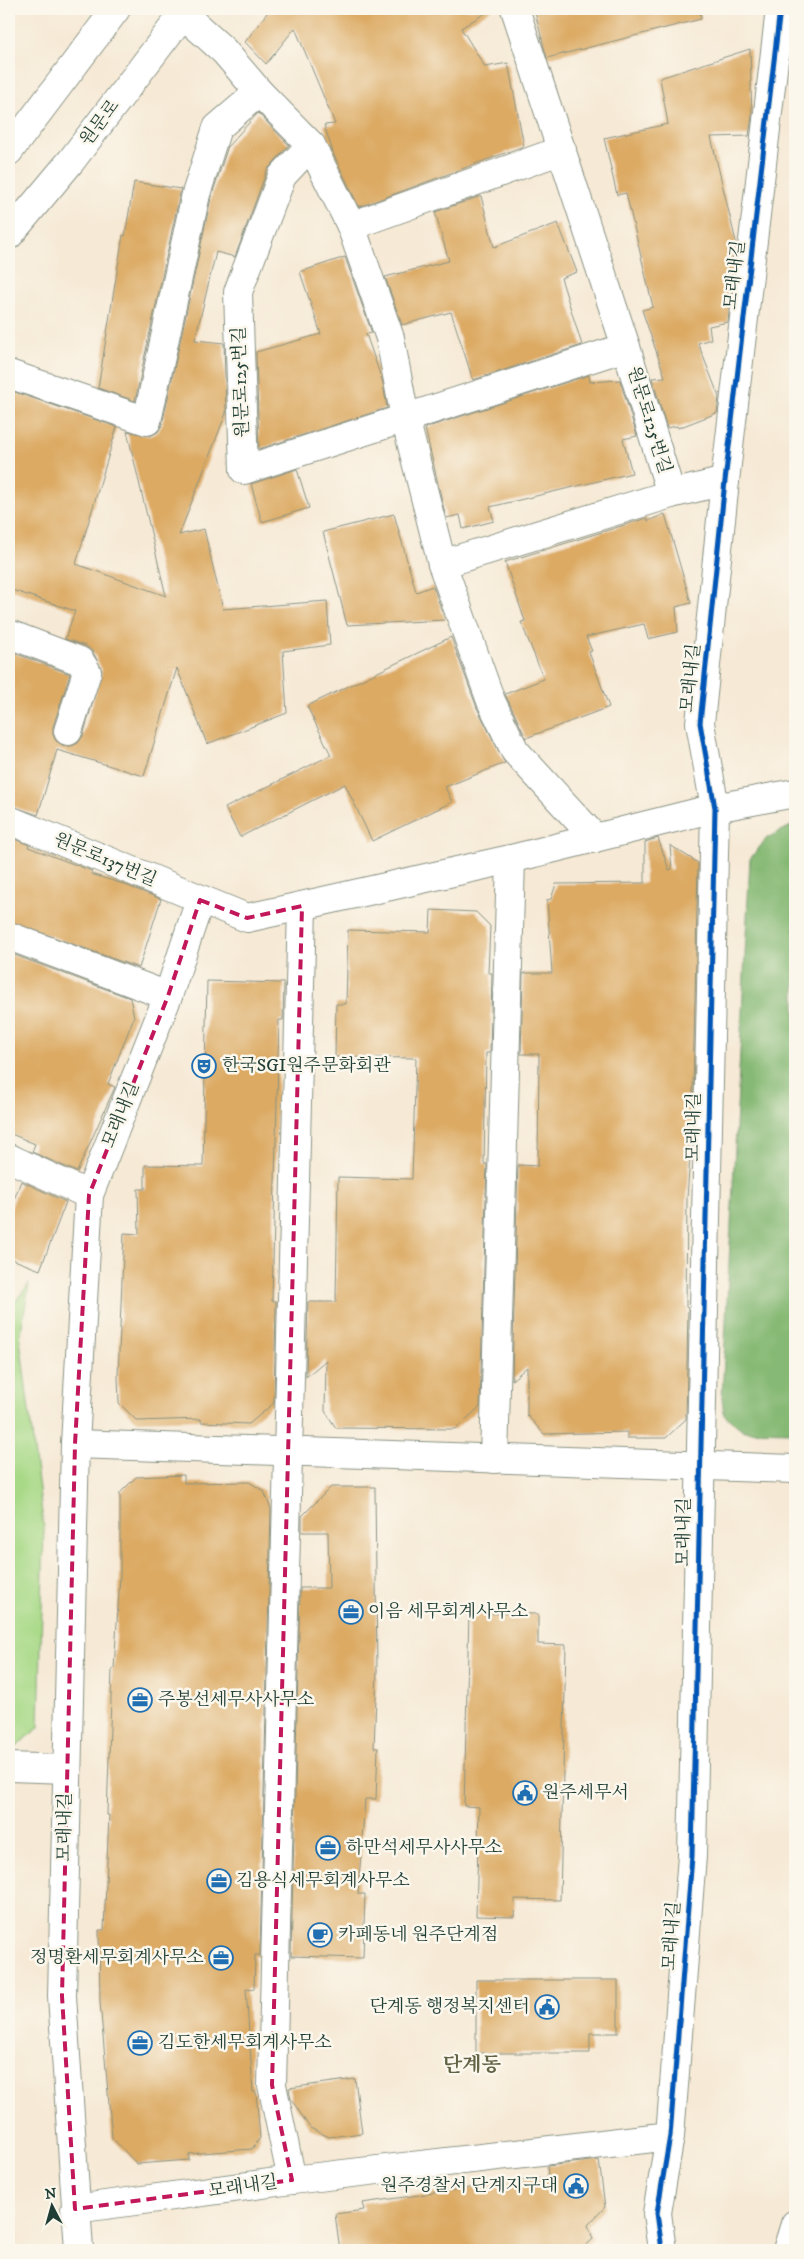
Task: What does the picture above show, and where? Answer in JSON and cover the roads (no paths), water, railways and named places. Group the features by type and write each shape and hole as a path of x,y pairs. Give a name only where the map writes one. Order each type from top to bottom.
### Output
{"street":[{"path":"9,151 116,9"},
{"name":"원문로125번길","path":"515,9 626,348 671,494"},
{"name":"모래내길","path":"662,2250 657,2213 670,2136 692,1856 699,1466 715,808 700,723 725,481 780,9"},
{"path":"185,11 224,51 259,92 311,145 351,226 390,338 404,418 442,564 491,701 515,751 595,838"},
{"name":"원문로","path":"9,235 71,161 185,11"},
{"path":"9,374 147,420 196,194 217,128 259,92"},
{"name":"원문로125번길","path":"311,145 282,176 238,292 244,470 626,348"},
{"path":"351,226 562,150"},
{"name":"원문로125번길","path":"442,564 671,494 725,481"},
{"path":"9,634 80,661 87,672 68,731"},
{"path":"200,900 247,918 511,859 715,808 795,793"},
{"name":"원문로137번길","path":"9,820 200,900"},
{"path":"494,1459 511,859"},
{"name":"모래내길","path":"79,2250 62,1996 75,1444 89,1195 168,996 200,900"},
{"name":"모래내길","path":"292,2180 272,2084 302,906"},
{"path":"9,936 168,996"},
{"path":"9,1158 89,1195"},
{"path":"75,1444 795,1469"},
{"path":"9,1768 67,1770"},
{"name":"모래내길","path":"75,2209 292,2180 670,2136"},
{"path":"787,2250 795,2224"}],"place":[{"name":"한국SGI원주문화회관","path":"204,1066"},
{"name":"이음 세무회계사무소","path":"351,1612"},
{"name":"주봉선세무사사무소","path":"140,1700"},
{"name":"원주세무서","path":"525,1793"},
{"name":"하만석세무사사무소","path":"328,1848"},
{"name":"김용식세무회계사무소","path":"219,1881"},
{"name":"카페동네 원주단계점","path":"320,1935"},
{"name":"정명환세무회계사무소","path":"221,1958"},
{"name":"단계동 행정복지센터","path":"547,2007"},
{"name":"김도한세무회계사무소","path":"140,2043"},
{"name":"원주경찰서 단계지구대","path":"576,2186"}],"district":[{"name":"단계동","path":"472,2065"}]}
